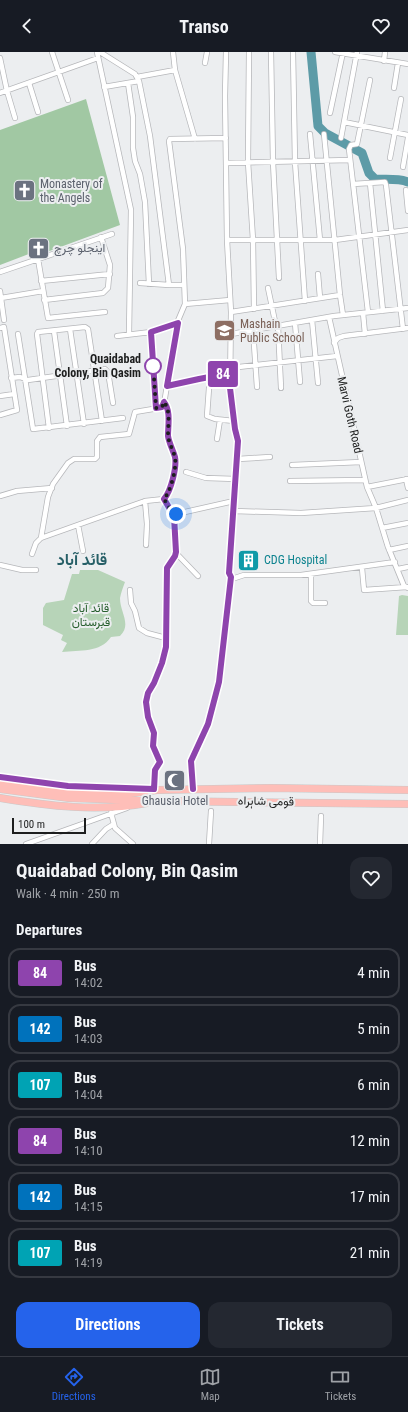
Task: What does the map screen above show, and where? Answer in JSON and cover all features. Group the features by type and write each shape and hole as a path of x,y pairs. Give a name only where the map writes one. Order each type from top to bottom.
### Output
{"highway":[{"path":"0,777 68,786 156,790"},
{"path":"0,782 68,791 126,796"},
{"name":"قومی شاہراہ","path":"126,796 156,790 193,789 271,788 408,790"},
{"path":"0,789 69,798 126,796"},
{"name":"قومی شاہراہ","path":"126,796 159,801 408,804"},
{"path":"0,798 34,804 96,808 132,806 159,801"}],"street":[{"path":"52,52 68,100"},
{"path":"97,52 131,210 129,334"},
{"path":"100,52 135,74 138,79 151,143 169,285"},
{"path":"174,52 175,70 195,139"},
{"path":"205,63 207,52"},
{"path":"193,789 191,761 208,724 219,682 231,577 229,573 238,459 238,441 230,388 231,312 227,240 225,96 226,52"},
{"path":"248,52 248,162 253,240 254,309"},
{"path":"271,52 273,162 279,278"},
{"path":"292,52 295,162 305,301"},
{"path":"335,52 357,54 384,61 408,64"},
{"path":"384,61 385,52"},
{"path":"330,113 342,53"},
{"path":"341,138 357,54"},
{"path":"0,58 7,91 15,118"},
{"path":"0,93 98,58"},
{"path":"394,88 398,63"},
{"path":"104,87 128,83 175,70"},
{"path":"368,312 350,160 350,147 356,144 370,80"},
{"path":"29,83 38,112"},
{"path":"128,83 133,117 133,148 145,202 149,284"},
{"path":"390,158 401,99"},
{"path":"344,122 408,134"},
{"path":"310,134 320,240"},
{"path":"324,134 343,315"},
{"path":"41,538 48,497 68,463 74,459 95,459 97,457 97,441 100,437 129,434 135,412 162,407 178,323 185,304 183,249 169,141 170,139 226,138"},
{"path":"402,167 408,138"},
{"path":"226,163 350,160"},
{"path":"334,344 338,338 406,328 401,309 385,182 353,184"},
{"path":"370,183 383,311"},
{"path":"406,190 408,211"},
{"path":"227,240 335,240 408,230"},
{"path":"0,272 112,234"},
{"path":"44,300 103,293 108,288 110,265 101,238"},
{"path":"38,259 47,317 50,319 105,312"},
{"path":"41,281 110,274"},
{"path":"318,274 320,298"},
{"path":"140,283 184,285"},
{"path":"268,288 277,326 281,388"},
{"path":"0,291 4,320"},
{"path":"1,298 43,291"},
{"path":"231,312 340,295"},
{"path":"185,304 230,300"},
{"path":"231,334 329,316 408,308"},
{"path":"363,313 365,334"},
{"name":"Marvi Goth Road","path":"329,316 367,487 376,508 389,550 404,586 407,588"},
{"path":"312,320 318,383"},
{"path":"117,336 151,332 178,323"},
{"path":"295,323 300,382"},
{"path":"49,428 42,379 38,332 85,327 88,329 102,421"},
{"path":"0,328 4,328 17,410 0,415"},
{"path":"70,329 84,424"},
{"path":"253,330 257,386"},
{"path":"54,331 67,426"},
{"path":"151,332 156,408"},
{"path":"18,334 24,380 32,428 34,430 123,418"},
{"path":"167,386 255,365 337,356"},
{"path":"11,378 20,377 24,380 42,379 105,369 108,372 113,403"},
{"path":"209,388 207,415 220,420 234,421"},
{"path":"0,396 14,394"},
{"path":"164,402 168,410 168,437 175,458 175,466 169,491 164,499"},
{"path":"216,439 220,420"},
{"path":"238,459 270,457"},
{"path":"292,465 361,462"},
{"path":"186,472 206,478 236,479"},
{"path":"367,487 407,479 408,488"},
{"path":"290,481 365,480"},
{"path":"0,496 17,491 52,488"},
{"path":"32,554 36,543 41,538 145,501 164,499"},
{"path":"156,790 155,770 160,762 153,746 154,733 148,717 146,702 148,693 154,683 162,663 166,638 167,568 176,552 174,516 164,499"},
{"path":"234,511 301,513 376,508 408,500"},
{"path":"145,501 147,524 146,545"},
{"path":"174,516 176,514 234,501"},
{"path":"382,528 408,523"},
{"path":"78,525 83,551"},
{"path":"389,550 408,546"},
{"path":"176,552 198,576"},
{"path":"231,577 235,578 244,575 301,575 362,568 395,562"},
{"path":"0,565 22,570 36,570"},
{"path":"398,569 408,567"},
{"path":"362,568 364,590 407,588"},
{"path":"311,574 311,601 313,603 325,603"},
{"path":"130,590 131,603 135,611 139,628 147,633 166,638"},
{"path":"26,844 132,806"},
{"path":"209,844 211,811"},
{"path":"111,813 115,828 133,844"},
{"path":"320,844 321,816"},
{"path":"92,844 106,829 114,824"}],"green space":[{"path":"86,99 120,225 36,256 34,252 0,265 0,130"},
{"name":"قائد آباد قبرستان","path":"80,570 98,570 125,582 120,603 125,627 120,636 111,637 101,646 83,651 62,652 67,643 61,640 63,635 43,625 43,608 46,603 64,600 72,574 79,574"},
{"path":"399,596 408,596 408,635 396,635"}],"waterway":[{"path":"311,52 318,126 325,133 362,153 369,173 375,179 408,182"}],"bus line":[{"name":"84","path":"0,777 68,786 154,789 155,770 160,762 153,746 154,733 148,717 146,702 148,693 154,683 162,663 166,647 167,568 176,552 174,516 164,499 169,491 175,466 175,458 168,437 167,405 164,402 162,407 156,408 151,332 178,323 167,386 230,373 230,388 238,441 229,573 231,577 223,652 219,682 208,724 191,761 193,789"}],"place":[{"name":"Monastery of the Angels","path":"25,191"},
{"name":"اینجلو چرچ","path":"39,248"},
{"name":"Mashain Public School","path":"224,331"},
{"name":"Quaidabad Colony, Bin Qasim","path":"153,366"},
{"name":"CDG Hospital","path":"249,560"},
{"name":"Ghausia Hotel","path":"175,780"}],"district":[{"name":"قائد آباد","path":"82,559"}],"route":[{"path":"153,366 153,362 156,408 162,407 164,402 167,405 168,437 175,458 175,466 169,491 164,499 174,516 176,514"}]}
